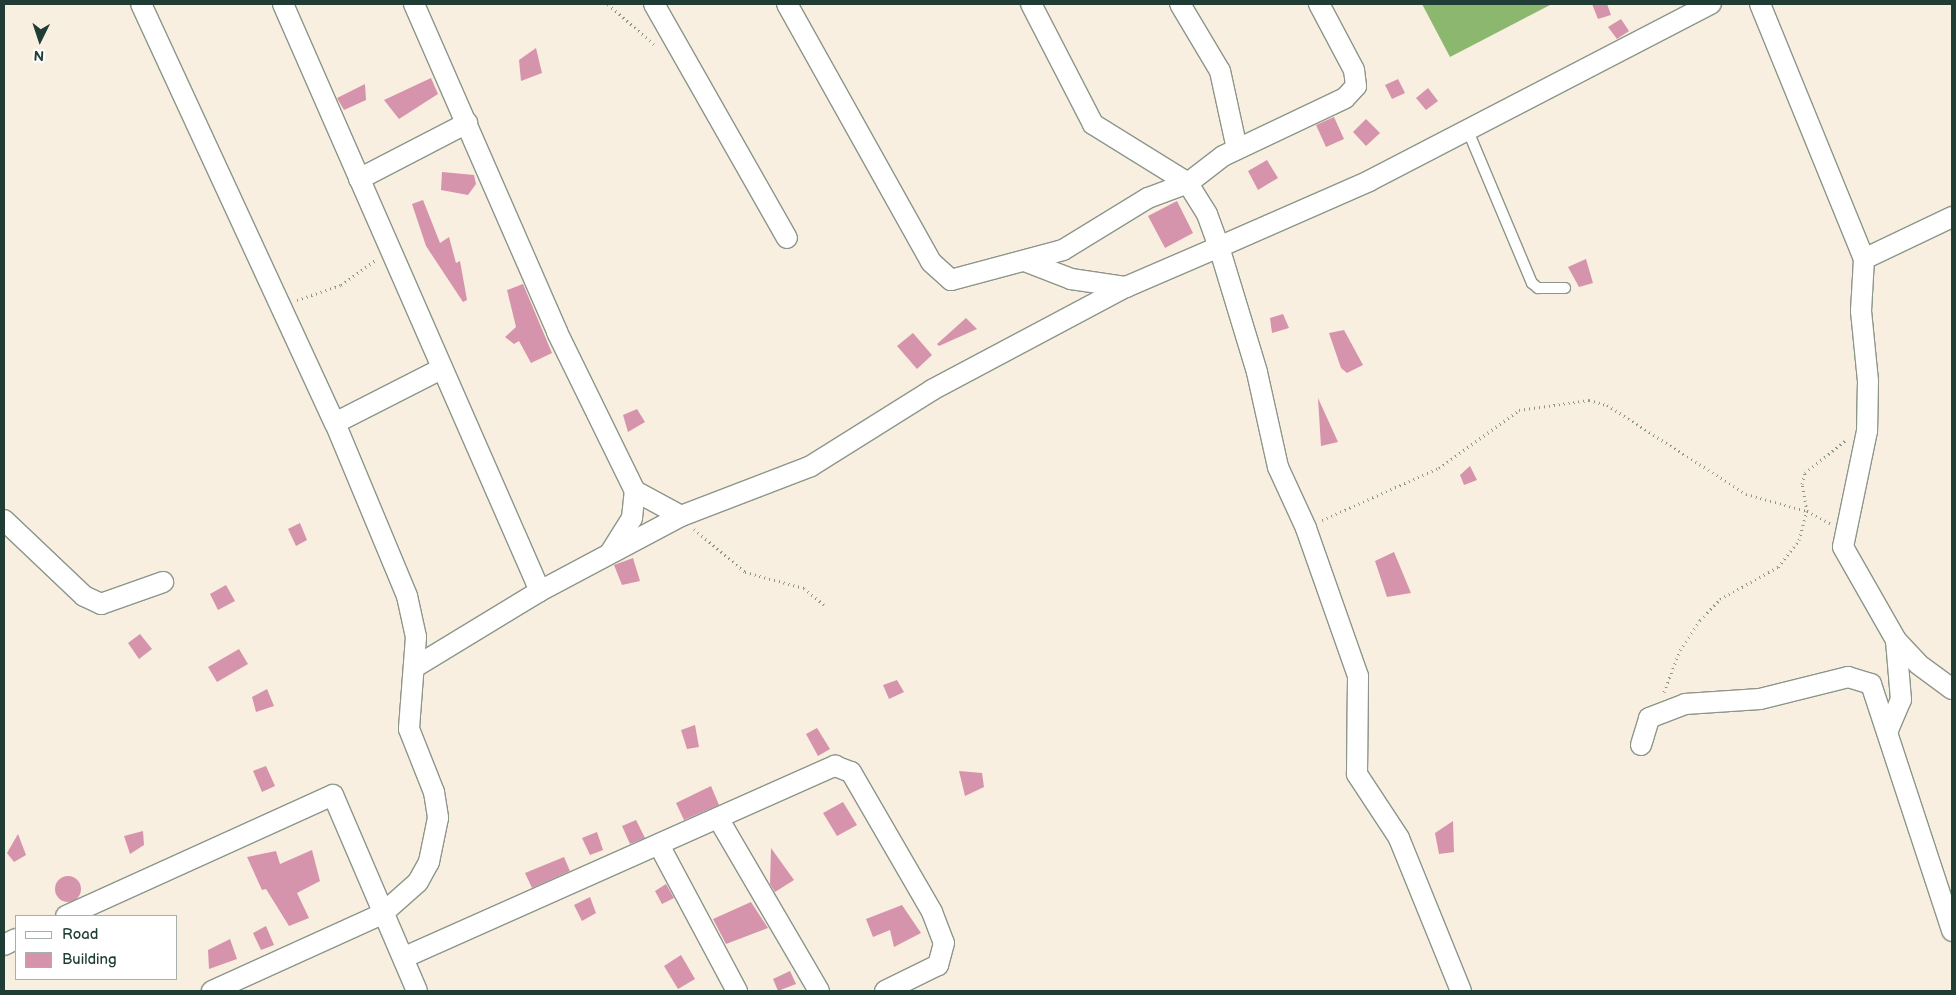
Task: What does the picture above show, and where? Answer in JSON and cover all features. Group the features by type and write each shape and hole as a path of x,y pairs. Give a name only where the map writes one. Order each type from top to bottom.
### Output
{"street":[{"path":"141,4 335,424 407,596 416,637 409,729 434,792 437,828 429,862 418,882 382,914 212,991"},
{"path":"282,4 540,591"},
{"path":"414,4 557,332 635,491 681,516"},
{"path":"654,4 787,238"},
{"path":"787,4 939,273 951,280 963,280 1063,250 1148,198 1188,184 1207,165 1345,98 1356,86 1354,70 1319,4"},
{"path":"1031,4 1093,124 1188,184 1207,214 1257,372 1278,467 1306,528 1358,676 1357,774 1399,838 1461,991"},
{"path":"1180,4 1220,71 1237,149"},
{"path":"415,667 540,591 681,516 827,458 932,390 1126,287 1219,247 1468,131 1711,4"},
{"path":"1760,4 1864,259 1861,312 1868,412 1864,454 1842,535 1848,562 1896,640 1918,664 1952,689"},
{"path":"359,179 467,123"},
{"path":"1864,259 1952,217"},
{"path":"1027,262 1071,279 1126,287"},
{"path":"335,424 441,369"},
{"path":"609,555 628,528 635,491"},
{"path":"4,520 84,596 101,604 163,582"},
{"path":"1888,730 1901,700 1896,640"},
{"path":"1640,745 1643,727 1663,710 1760,698 1848,677 1861,678 1871,684 1888,730 1952,931"},
{"path":"405,957 659,845 826,768 851,772 932,912 944,943 938,965 884,991"},
{"path":"68,915 333,795 382,914 405,957 417,991"},
{"path":"718,818 819,991"},
{"path":"659,845 737,991"}],"lane":[{"path":"1468,131 1525,272 1538,288 1565,288"}],"path":[{"path":"608,4 656,46 683,56"},
{"path":"279,303 328,291 372,261 392,254"},
{"path":"1306,528 1439,468 1519,410 1566,400 1607,405 1746,494 1807,511 1842,535"},
{"path":"1663,710 1668,674 1700,620 1720,599 1778,567 1799,540 1807,511 1802,484 1805,473 1847,439 1868,412"},
{"path":"681,516 745,572 804,588 824,605"}],"green space":[{"path":"1422,4 1552,4 1450,57"}],"building":[{"path":"1592,4 1607,4 1611,15 1598,19"},
{"path":"1621,19 1629,31 1617,39 1608,27"},
{"path":"536,48 542,73 521,81 519,60"},
{"path":"431,78 438,94 399,119 384,100"},
{"path":"1398,79 1405,93 1392,99 1385,85"},
{"path":"365,84 366,100 344,110 337,98"},
{"path":"1428,88 1438,101 1426,110 1416,98"},
{"path":"1334,117 1344,139 1326,147 1316,125"},
{"path":"1366,119 1380,133 1366,146 1353,132"},
{"path":"1267,160 1278,178 1258,190 1248,171"},
{"path":"442,172 474,175 476,184 468,195 441,190"},
{"path":"423,200 440,243 449,237 456,263 460,261 467,300 463,302 426,246 412,204"},
{"path":"1177,201 1193,233 1165,248 1148,216"},
{"path":"1586,259 1593,283 1579,287 1568,267"},
{"path":"523,284 552,353 531,363 519,341 514,344 505,337 516,327 507,290"},
{"path":"1283,314 1289,328 1272,333 1270,318"},
{"path":"966,318 977,329 939,346 937,344"},
{"path":"1344,330 1363,365 1347,373 1341,368 1329,333"},
{"path":"913,333 932,355 917,369 897,346"},
{"path":"1318,398 1338,442 1321,446"},
{"path":"637,409 645,422 628,432 623,415"},
{"path":"1470,466 1477,480 1464,485 1460,475"},
{"path":"300,523 307,540 296,546 288,529"},
{"path":"1394,552 1411,593 1387,597 1375,561"},
{"path":"633,558 640,581 622,585 614,565"},
{"path":"226,585 235,601 218,610 210,594"},
{"path":"140,634 152,649 139,659 128,643"},
{"path":"239,649 248,664 217,682 208,667"},
{"path":"897,680 904,692 889,699 883,685"},
{"path":"267,689 274,706 256,712 252,697"},
{"path":"695,725 699,747 687,749 681,730"},
{"path":"817,728 830,749 818,756 806,734"},
{"path":"266,766 275,786 262,792 253,771"},
{"path":"959,771 982,773 984,787 965,796"},
{"path":"711,786 719,805 684,820 676,803"},
{"path":"843,802 857,825 837,836 823,813"},
{"path":"636,820 645,838 630,844 622,826"},
{"path":"1453,821 1454,852 1439,854 1435,833"},
{"path":"143,831 144,845 130,854 124,836"},
{"path":"597,832 603,850 590,855 582,838"},
{"path":"18,834 26,855 14,862 7,853"},
{"path":"771,848 794,880 775,892 770,884"},
{"path":"312,850 320,881 297,893 309,918 289,926 266,889 262,890 247,857 276,851 280,864"},
{"path":"564,857 570,871 532,888 525,873"},
{"path":"68,876 77,880 81,889 77,898 68,902 59,898 55,889 59,880"},
{"path":"666,884 674,898 662,904 655,891"},
{"path":"590,897 596,913 582,921 574,905"},
{"path":"751,902 768,928 726,944 713,919"},
{"path":"902,905 921,933 894,947 890,930 873,937 866,919"},
{"path":"266,926 274,945 261,950 253,933"},
{"path":"230,939 237,959 209,969 208,950"},
{"path":"681,955 695,979 678,989 664,966"},
{"path":"790,971 796,984 778,991 773,979"}]}
